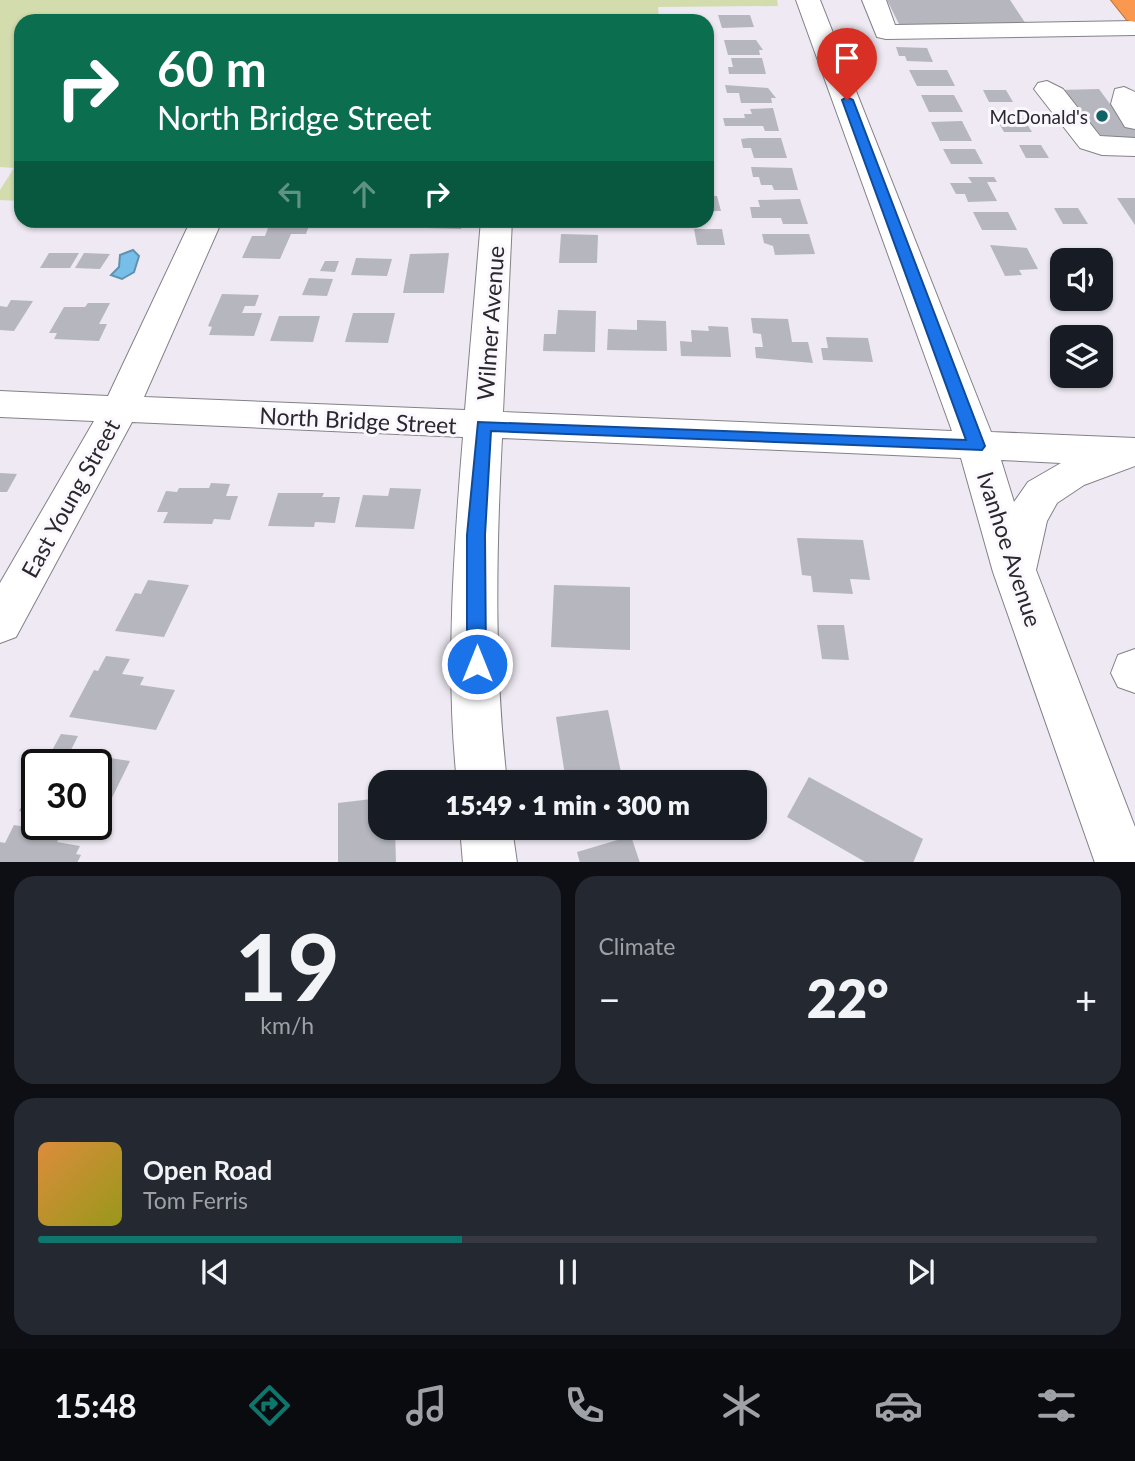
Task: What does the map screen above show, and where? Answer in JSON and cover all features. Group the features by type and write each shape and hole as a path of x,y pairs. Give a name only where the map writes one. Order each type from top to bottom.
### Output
{"highway":[{"path":"1123,0 1135,15"}],"street":[{"name":"Ivanhoe Avenue","path":"808,0 976,446 1015,572 1122,862"},
{"path":"874,0 886,32 1135,28"},
{"path":"1047,89 1056,96 1086,140 1107,147 1135,147"},
{"path":"1124,95 1124,104 1135,121"},
{"name":"East Young Street","path":"0,624 120,409 203,228"},
{"name":"Wilmer Avenue","path":"481,770 477,741 476,535 496,228"},
{"name":"North Bridge Street","path":"0,404 1135,453"},
{"path":"1015,572 1022,530 1030,507 1046,487 1072,473 1135,453"},
{"path":"487,840 490,862"}],"green space":[{"path":"0,0 777,0 778,6 658,7 658,14 14,14 14,168 0,167"},
{"path":"14,168 14,201 0,200 0,190"}],"water":[{"path":"133,250 139,256 134,272 122,279 111,275 119,267 120,255"}],"building":[{"path":"887,0 1010,0 1028,27 900,26"},
{"path":"718,15 750,15 754,27 722,28"},
{"path":"724,40 756,40 763,50 759,50 760,55 728,55"},
{"path":"896,47 927,48 933,62 907,61 905,56 899,56"},
{"path":"731,58 762,58 766,74 729,74 728,67 733,67"},
{"path":"909,70 947,70 955,86 917,86"},
{"path":"725,85 768,88 776,98 771,98 772,103 741,103 739,93 727,93"},
{"name":"McDonald's","path":"1099,89 1110,104 1117,104 1135,128 1135,137 1093,138 1060,90"},
{"path":"983,90 1006,90 1013,102 989,102"},
{"path":"921,95 954,95 963,112 929,112"},
{"path":"773,108 779,131 765,131 763,126 725,126 723,118 745,118 744,114 752,114 750,109"},
{"path":"996,118 1023,118 1032,132 1004,132"},
{"path":"962,121 972,141 940,141 931,122"},
{"path":"781,138 787,158 754,158 751,148 743,148 741,139"},
{"path":"1019,145 1041,145 1049,158 1026,158"},
{"path":"943,149 975,149 983,164 951,164"},
{"path":"751,167 792,168 798,190 774,190 772,185 761,185 759,177 753,177"},
{"path":"968,177 994,177 997,182 987,182 997,201 968,202 965,194 956,194 950,183 972,183"},
{"path":"714,196 717,196 721,211 714,211"},
{"path":"1117,198 1135,198 1135,225"},
{"path":"800,199 808,224 783,224 781,218 752,218 750,207 760,207 758,200"},
{"path":"1054,208 1078,208 1088,224 1063,224"},
{"path":"973,212 1008,212 1017,230 982,230"},
{"path":"268,228 308,228 306,234 291,234 280,259 242,258 252,236 265,236"},
{"path":"694,229 722,229 725,245 697,245"},
{"path":"561,234 598,235 597,263 559,263"},
{"path":"762,234 809,234 815,254 775,255 773,246 764,243"},
{"path":"990,245 1027,248 1038,269 1019,270 1022,275 1005,276"},
{"path":"49,253 79,253 70,268 40,268"},
{"path":"84,253 110,254 100,269 75,268"},
{"path":"449,253 444,293 403,293 410,254"},
{"path":"356,258 392,259 387,276 351,275"},
{"path":"325,261 339,261 335,272 320,271"},
{"path":"309,278 333,279 327,296 302,295"},
{"path":"222,294 259,295 255,306 245,306 242,313 262,313 254,336 209,335 212,327 208,326"},
{"path":"11,300 33,301 14,331 0,330 0,306 7,307"},
{"path":"88,303 110,303 99,324 107,324 99,341 54,339 57,333 49,333 64,307 85,307"},
{"path":"558,310 596,311 595,352 543,351 544,334 556,334"},
{"path":"353,313 395,313 388,343 345,342"},
{"path":"279,316 320,316 313,342 270,341"},
{"path":"751,318 788,319 792,342 808,342 813,363 756,358 755,347 763,347 761,334 753,333"},
{"path":"637,320 666,321 667,351 607,350 608,329 637,330"},
{"path":"708,326 728,327 731,357 681,356 680,341 692,342 691,330 709,331"},
{"path":"826,337 868,338 873,362 823,360 821,348 828,348"},
{"path":"0,473 17,474 7,492 0,492"},
{"path":"211,483 230,484 226,496 238,496 230,520 214,519 212,524 163,523 168,512 157,512 166,491 209,488"},
{"path":"390,488 421,489 414,529 355,527 363,495 388,496"},
{"path":"278,493 324,493 322,497 340,497 335,523 315,522 314,527 268,526"},
{"path":"797,538 863,540 870,580 850,579 853,594 813,592 811,576 802,575"},
{"path":"148,580 189,585 164,637 115,631 135,593 141,594"},
{"path":"554,585 630,587 630,650 551,647"},
{"path":"817,625 844,625 849,660 822,659"},
{"path":"106,656 130,659 122,674 144,677 140,685 175,690 156,730 69,717 94,670 98,671"},
{"path":"608,710 620,770 564,770 556,717"},
{"path":"61,734 78,736 72,749 53,749"},
{"path":"112,758 130,761 112,798"},
{"path":"809,777 923,839 913,862 865,862 787,817"},
{"path":"368,799 368,840 395,840 396,862 338,862 338,803"},
{"path":"14,825 21,826 21,840 58,840 57,842 80,846 76,854 81,855 78,862 0,862 0,842 5,843"},
{"path":"618,840 632,840 640,862 580,862 577,852"}],"place":[{"name":"McDonald's","path":"1102,116"}],"route":[{"path":"477,664 476,535 483,426 976,446 847,100"}]}
